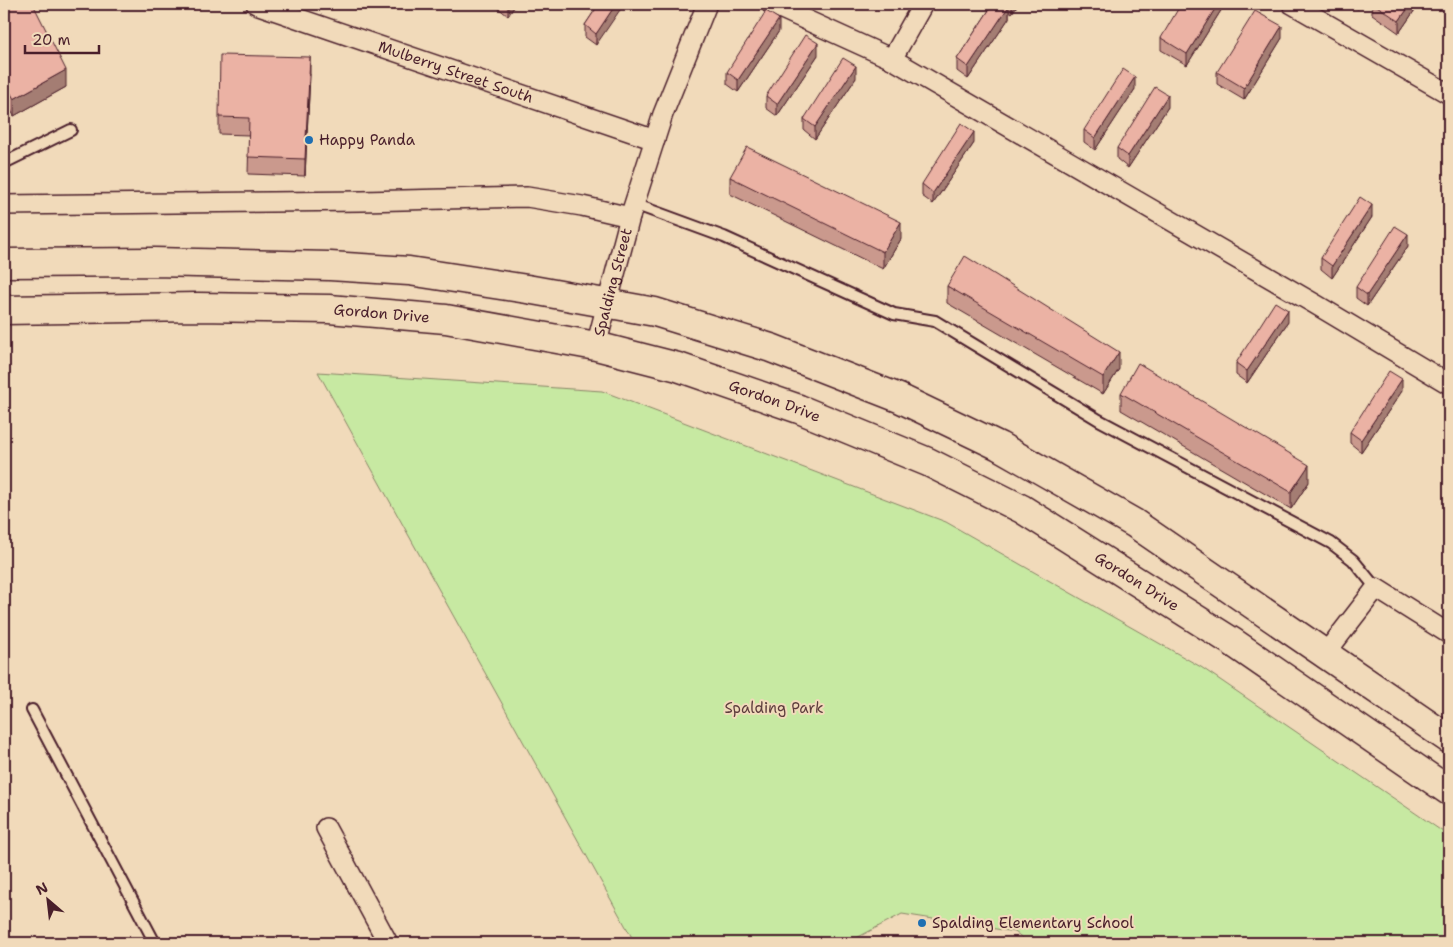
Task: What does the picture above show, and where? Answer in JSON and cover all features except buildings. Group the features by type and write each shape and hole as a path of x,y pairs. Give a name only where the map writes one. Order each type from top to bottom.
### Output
{"main road":[{"path":"4,263 154,262 340,266 409,271 527,289 655,312 771,348 899,398 999,446 1134,523 1449,739"},
{"name":"Gordon Drive","path":"4,310 198,307 329,310 446,319 596,346 678,367 799,409 928,462 1022,509 1232,641 1449,791"}],"street":[{"name":"Mulberry Street South","path":"256,4 655,140"},
{"name":"Spalding Street","path":"596,346 632,211 663,114 707,4"},
{"path":"772,4 892,59 1315,304 1449,384"},
{"path":"892,59 923,4"},
{"path":"1292,4 1449,94"},
{"path":"4,204 372,201 527,197 582,206 632,211"},
{"path":"1325,654 1376,588 1449,634"},
{"path":"326,828 388,943"}],"lane":[{"path":"4,164 71,130"},
{"path":"632,211 724,237 894,314 935,321 1100,420 1331,543 1353,560 1376,588"},
{"path":"32,710 155,943"}],"green space":[{"name":"Spalding Park","path":"318,372 602,391 946,522 1201,667 1449,836 1449,943 1029,943 1015,932 902,914 847,943 635,943"}],"place":[{"name":"Happy Panda","path":"309,140"},
{"name":"Spalding Elementary School","path":"922,923"}]}
